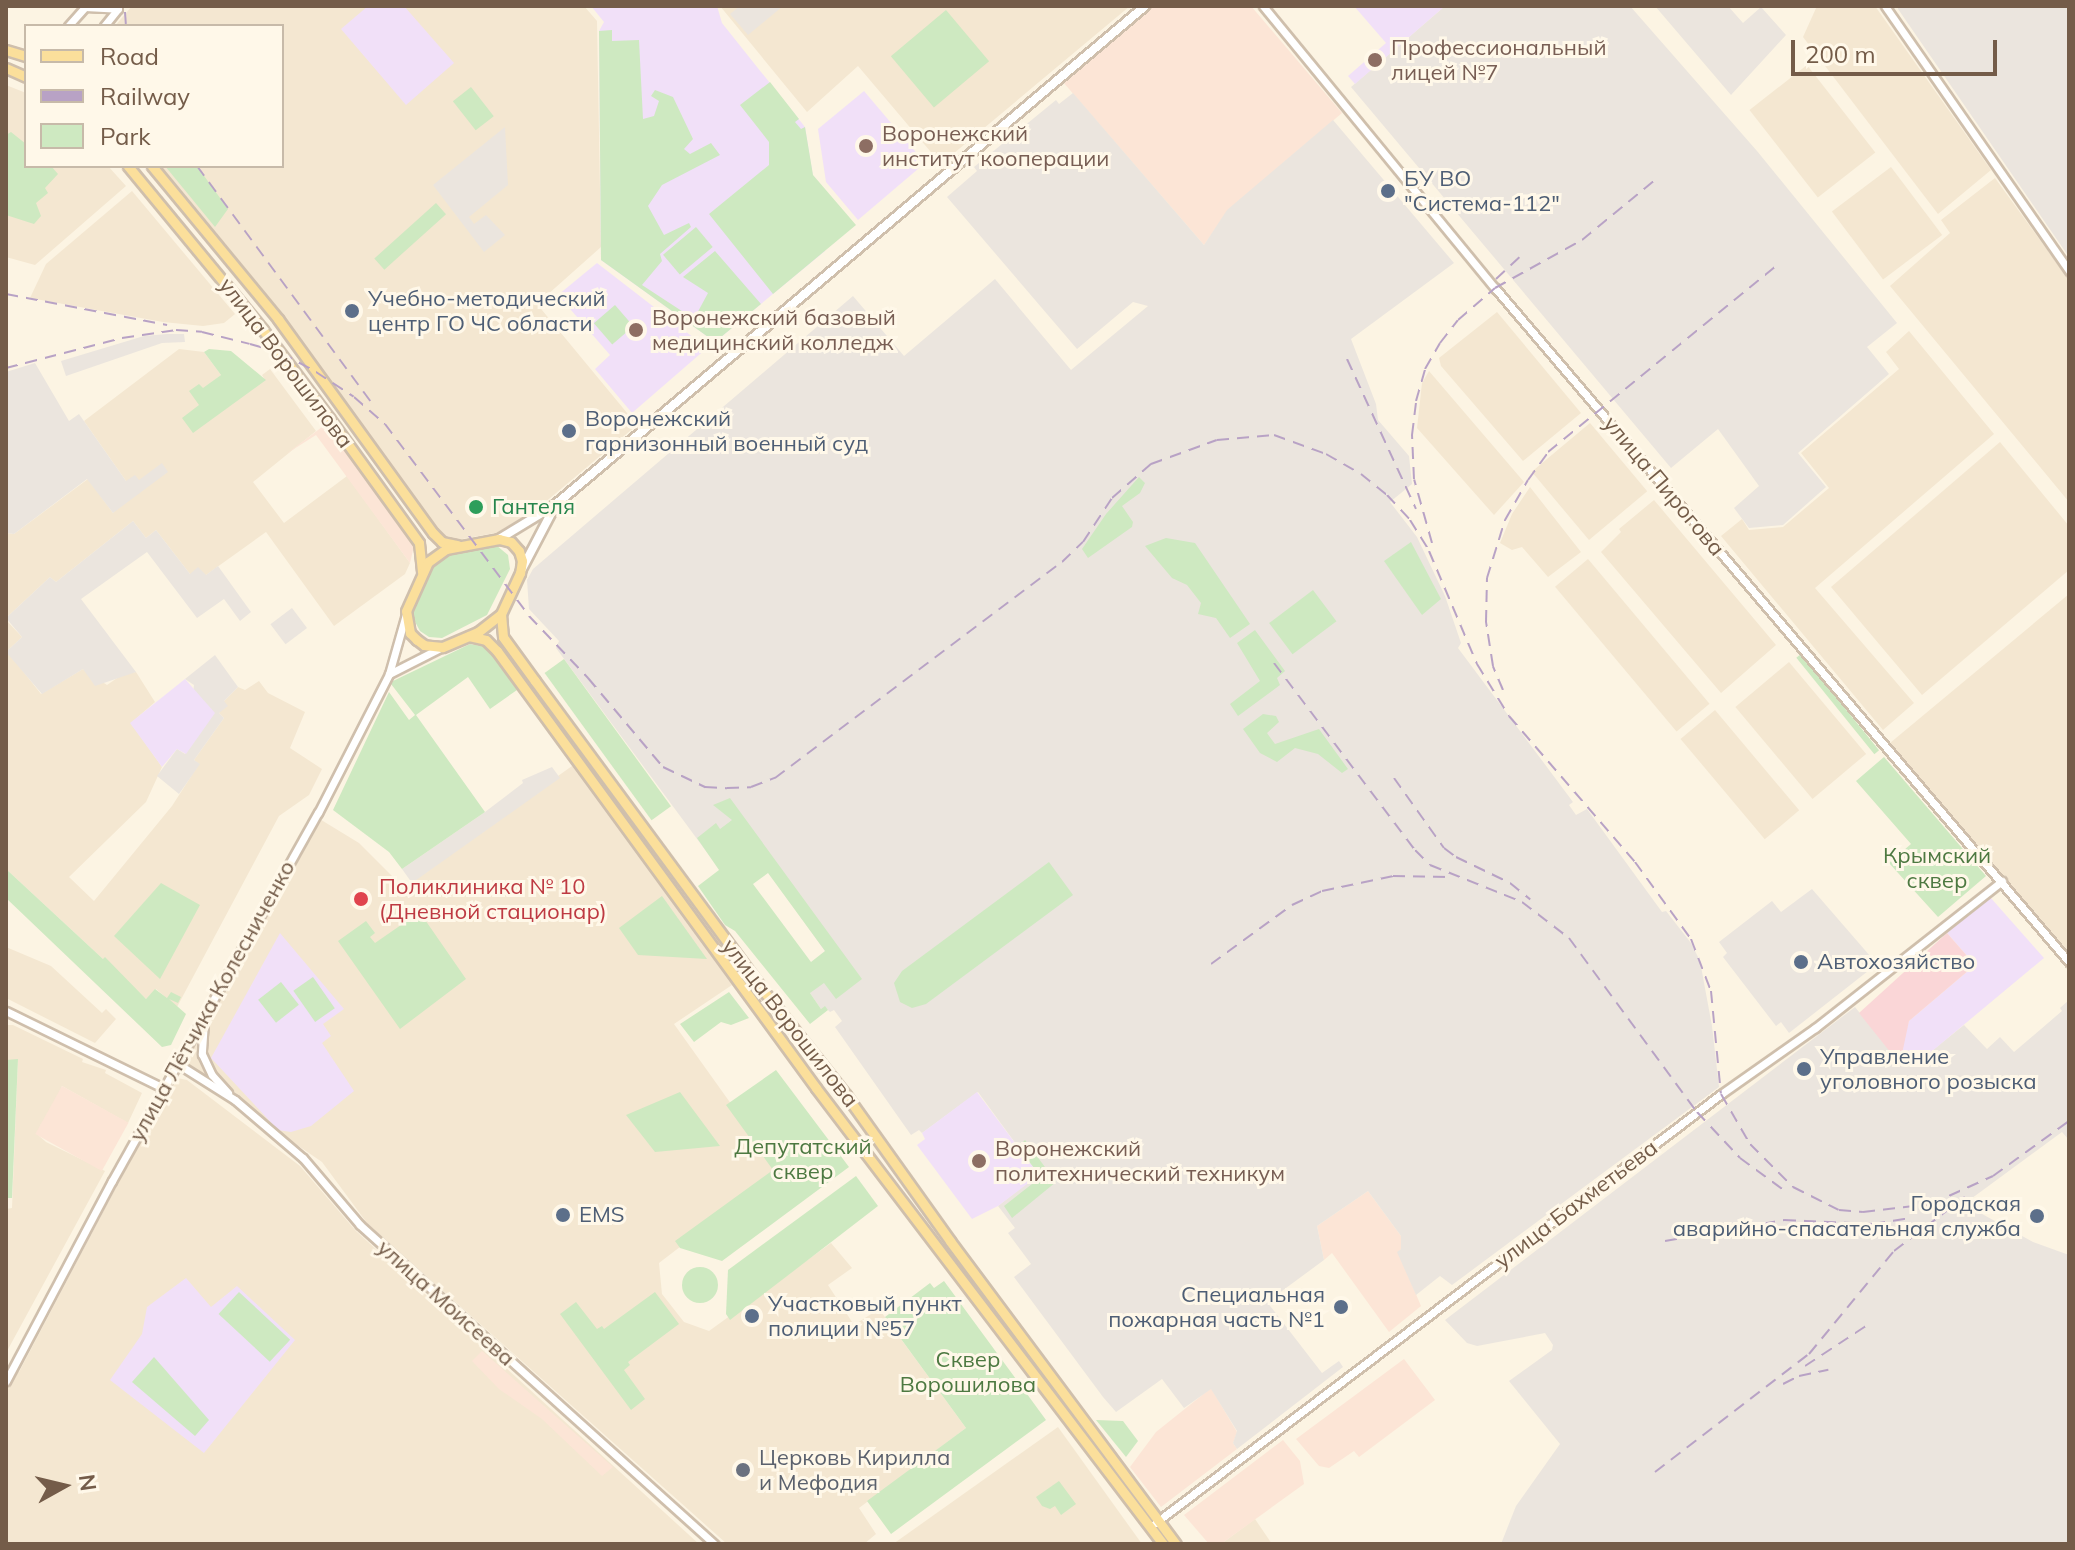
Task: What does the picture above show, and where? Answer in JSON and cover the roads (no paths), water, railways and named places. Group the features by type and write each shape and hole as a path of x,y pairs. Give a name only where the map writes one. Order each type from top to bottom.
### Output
{"main road":[{"path":"499,539 555,505 1145,6"},
{"name":"улица Ворошилова","path":"130,168 263,330 337,429 419,543 422,572"},
{"name":"улица Ворошилова","path":"154,168 278,319 433,533 442,542 458,545"},
{"path":"520,573 519,551 511,542 499,539 458,545 436,554 422,572 406,611 410,633 432,647 442,647 469,636 501,614 555,505"},
{"name":"улица Ворошилова","path":"501,614 503,637 758,984 851,1101 1155,1524 1163,1544"},
{"name":"улица Ворошилова","path":"469,636 486,640 497,651 835,1113 1155,1524 1176,1544"},
{"path":"835,1113 851,1101"}],"street":[{"name":"улица Пирогова","path":"1263,6 1495,288 2069,962"},
{"path":"70,24 85,7 119,8"},
{"path":"1887,7 2069,271"},
{"path":"106,24 119,8"},
{"name":"улица Лётчика Колесниченко","path":"6,1381 163,1088 318,813 389,674 406,611"},
{"path":"389,674 442,647"},
{"name":"улица Бахметьева","path":"1155,1524 1721,1094 1815,1028 2002,881"},
{"path":"6,1011 163,1088"},
{"path":"207,1012 200,1042 202,1054 212,1075 235,1100"},
{"name":"улица Моисеева","path":"178,1064 235,1100 312,1167 360,1225 714,1544"}],"railway":[{"path":"125,12 126,24"},
{"path":"198,168 370,401"},
{"path":"1432,543 1414,479 1412,435 1416,401 1425,369 1440,343 1458,320 1495,288 1582,240 1655,180"},
{"path":"1496,279 1520,257"},
{"path":"1503,690 1493,666 1486,622 1487,578 1505,520 1528,480 1548,452 1780,263"},
{"path":"6,294 167,325"},
{"path":"6,368 122,338 176,330 202,332 281,353 316,372 354,397 385,424 529,616 588,678 663,767 705,787 751,787 775,778 1062,562 1083,542 1112,498 1151,464 1217,440 1274,435 1326,454 1361,474 1387,495 1410,520 1429,551 1477,664 1509,716 1635,862 1691,939 1711,991 1721,1094 1750,1144 1793,1187 1839,1210 1863,1212 1931,1204 1993,1176 2069,1121"},
{"path":"1347,359 1416,509"},
{"path":"1274,663 1415,850 1430,865 1522,902 1569,938 1697,1112 1740,1158 1785,1191"},
{"path":"1394,778 1444,848 1510,883 1530,899"},
{"path":"1211,964 1292,905 1322,891 1393,876 1449,877"},
{"path":"1655,1472 1809,1354 1894,1251 1965,1197"},
{"path":"1665,1241 1784,1220 1873,1224 1906,1219"},
{"path":"1805,1366 1869,1324"},
{"path":"1783,1384 1799,1376 1828,1370"}],"place":[{"name":"Профессиональный лицей №7","path":"1375,60"},
{"name":"Воронежский институт кооперации","path":"866,146"},
{"name":"БУ ВО \"Система-112\"","path":"1388,191"},
{"name":"Учебно-методический центр ГО ЧС области","path":"352,311"},
{"name":"Воронежский базовый медицинский колледж","path":"636,330"},
{"name":"Воронежский гарнизонный военный суд","path":"569,431"},
{"name":"Гантеля","path":"476,507"},
{"name":"Поликлиника № 10 (Дневной стационар)","path":"361,899"},
{"name":"Автохозяйство","path":"1801,962"},
{"name":"Управление уголовного розыска","path":"1804,1069"},
{"name":"Воронежский политехнический техникум","path":"979,1161"},
{"name":"EMS","path":"563,1215"},
{"name":"Городская аварийно-спасательная служба","path":"2037,1216"},
{"name":"Специальная пожарная часть №1","path":"1341,1307"},
{"name":"Участковый пункт полиции №57","path":"752,1316"},
{"name":"Церковь Кирилла и Мефодия","path":"743,1470"}],"park label":[{"name":"Крымский сквер","path":"1937,868"},
{"name":"Депутатский сквер","path":"803,1158"},
{"name":"Сквер Ворошилова","path":"968,1372"}]}
